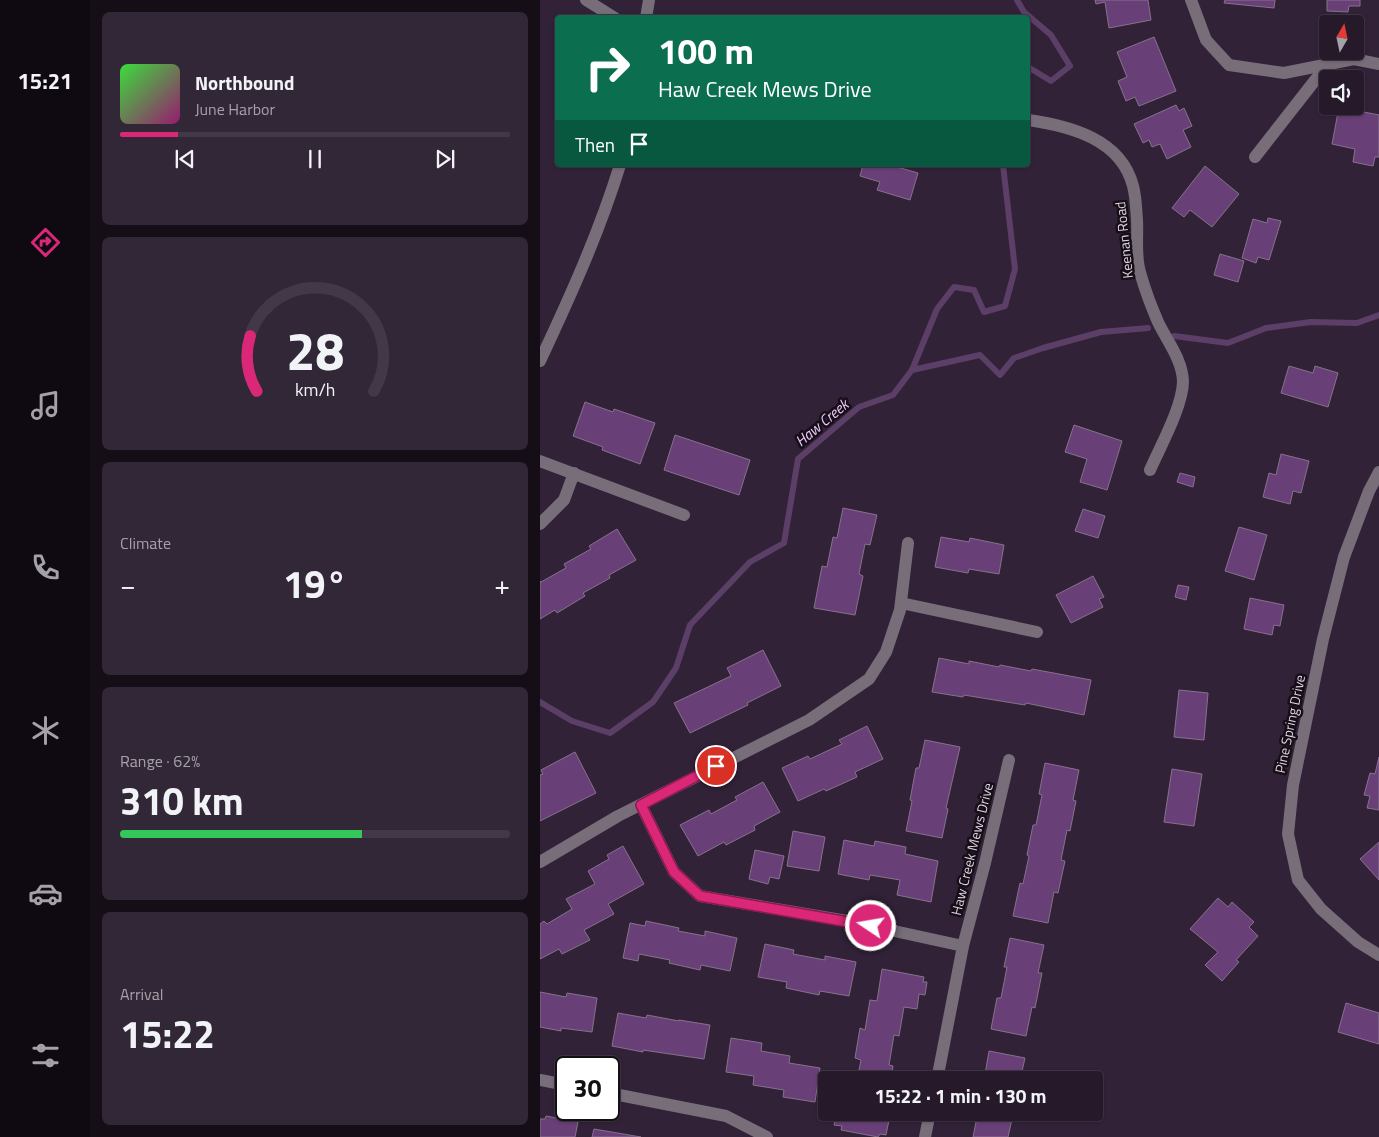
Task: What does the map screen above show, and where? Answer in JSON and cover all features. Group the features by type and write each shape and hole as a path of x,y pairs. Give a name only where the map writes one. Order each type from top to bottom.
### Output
{"street":[{"path":"586,0 610,15"},
{"path":"646,15 649,0"},
{"path":"1191,0 1206,40 1229,64 1284,73 1354,59 1379,63"},
{"path":"1256,157 1327,65"},
{"name":"Keenan Road","path":"1030,120 1063,127 1086,134 1099,141 1112,150 1120,159 1128,172 1133,186 1138,230 1139,269 1159,324 1177,356 1183,381 1178,403 1150,470"},
{"path":"540,362 596,235 619,167"},
{"path":"540,461 684,515"},
{"name":"Pine Spring Drive","path":"1379,472 1368,491 1344,557 1323,639 1293,785 1288,834 1298,880 1321,909 1358,942 1379,955"},
{"path":"540,524 564,500 574,474"},
{"path":"540,862 641,805 809,720 870,679 886,652 901,603 908,543"},
{"path":"901,603 1037,632"},
{"name":"Haw Creek Mews Drive","path":"939,1071 963,946 985,864 1009,760"},
{"path":"641,805 674,872 700,896 853,922 963,946"},
{"path":"540,1080 555,1083"},
{"path":"620,1096 726,1116 767,1137"},
{"path":"925,1137 928,1121"}],"building":[{"path":"1095,0 1148,0 1151,20 1109,28 1105,2 1096,4"},
{"path":"1225,0 1275,0 1274,8 1224,3"},
{"path":"1327,0 1360,0 1360,6 1349,6 1348,12 1327,11"},
{"path":"1154,37 1176,91 1139,106 1135,97 1126,101 1118,81 1127,77 1117,52"},
{"path":"1176,105 1179,111 1184,108 1192,126 1183,130 1191,147 1167,159 1160,144 1152,147 1149,140 1143,143 1134,124"},
{"path":"1364,112 1379,115 1379,157 1375,157 1373,166 1353,162 1355,149 1332,144 1337,115 1364,115"},
{"path":"1205,166 1239,194 1212,227 1190,210 1184,217 1172,208"},
{"path":"862,167 897,167 918,173 910,200 877,190 880,182 860,176"},
{"path":"1268,218 1281,221 1269,260 1258,257 1256,263 1242,258 1253,219 1267,223"},
{"path":"1220,254 1244,261 1238,282 1214,275"},
{"path":"1289,366 1313,373 1315,366 1338,373 1328,407 1281,393"},
{"path":"585,402 613,412 614,409 655,423 640,464 602,450 603,447 573,436"},
{"path":"1074,425 1122,441 1107,490 1080,482 1087,459 1065,452"},
{"path":"675,435 750,460 739,495 664,470"},
{"path":"1281,454 1309,461 1301,493 1293,491 1290,504 1263,497 1269,473 1276,475"},
{"path":"1180,473 1195,477 1193,487 1177,482"},
{"path":"843,508 877,515 870,545 865,544 859,574 863,576 855,615 814,608 822,566 827,567 833,537 837,538"},
{"path":"1083,509 1105,516 1098,538 1075,531"},
{"path":"1239,527 1267,535 1254,580 1225,571"},
{"path":"617,529 636,560 609,575 610,578 583,593 585,596 557,613 555,610 540,619 540,581 566,568 564,564 591,549 589,546"},
{"path":"941,537 969,542 970,538 1004,545 999,574 969,569 968,573 935,567"},
{"path":"1093,576 1104,597 1099,599 1103,607 1071,623 1056,595"},
{"path":"1178,585 1189,587 1186,600 1175,597"},
{"path":"1250,598 1284,605 1280,626 1274,625 1272,635 1244,629"},
{"path":"763,650 781,686 747,703 748,705 690,733 674,703 731,676 727,668"},
{"path":"939,658 969,664 969,661 999,667 1000,665 1031,671 1032,669 1091,680 1084,715 1026,703 1025,705 932,692"},
{"path":"1179,690 1208,693 1204,740 1174,737"},
{"path":"867,726 883,759 855,772 857,777 798,801 782,768 808,756 810,759 842,744 839,740"},
{"path":"925,740 960,747 946,808 948,809 942,838 906,831 916,768 919,768"},
{"path":"575,752 596,793 540,821 540,775 543,774 541,770"},
{"path":"1379,757 1379,810 1367,808 1370,796 1364,795 1370,773 1375,774"},
{"path":"1045,763 1079,770 1073,800 1076,801 1070,831 1067,830 1061,860 1065,861 1058,893 1054,892 1048,923 1013,916 1020,883 1023,884 1033,825 1036,825 1042,795 1039,794"},
{"path":"1172,769 1202,774 1194,826 1164,822"},
{"path":"763,782 780,812 754,826 755,830 726,845 724,842 698,856 680,825 709,810 711,814 737,800 735,797"},
{"path":"793,831 825,837 819,871 787,866"},
{"path":"844,840 874,846 875,841 906,847 905,854 938,861 931,902 897,895 900,880 870,875 869,880 838,874"},
{"path":"1379,842 1379,880 1360,859"},
{"path":"623,846 644,884 608,904 614,914 584,930 590,940 562,954 559,949 540,959 540,924 544,921 547,924 572,909 566,899 595,884 588,871 609,859 607,855"},
{"path":"755,850 784,856 779,879 770,877 768,884 749,879"},
{"path":"1218,898 1228,907 1232,902 1254,922 1249,927 1258,936 1236,960 1239,962 1222,981 1205,965 1218,952 1190,929"},
{"path":"646,921 679,928 678,931 705,936 705,931 737,938 730,971 701,965 700,970 669,963 670,960 639,954 638,961 623,958 630,923 645,926"},
{"path":"1010,938 1044,945 1038,973 1042,973 1035,1008 1032,1007 1026,1036 991,1029 997,998 1001,998 1007,967 1004,967"},
{"path":"765,944 794,950 793,954 825,960 825,956 856,962 849,996 820,991 819,995 786,988 787,982 758,977"},
{"path":"882,969 924,977 923,982 927,982 925,995 919,994 917,1009 904,1007 899,1036 894,1035 889,1065 893,1066 892,1071 859,1071 861,1060 855,1058 860,1028 865,1030 870,1000 877,1001"},
{"path":"540,992 566,997 567,993 597,998 592,1032 561,1028 561,1031 540,1027"},
{"path":"1346,1003 1379,1013 1379,1044 1338,1032"},
{"path":"618,1013 646,1018 647,1015 710,1025 704,1059 643,1050 643,1052 612,1046"},
{"path":"731,1038 762,1043 761,1051 790,1056 789,1063 820,1068 818,1071 815,1102 783,1097 784,1090 753,1085 754,1076 726,1072"},
{"path":"989,1051 1025,1058 1022,1071 986,1071"},
{"path":"546,1116 555,1118 555,1121 578,1122 575,1137 540,1137 540,1119 545,1119"},
{"path":"835,1121 889,1121 886,1135 880,1134 878,1137 841,1130 842,1126 834,1125"},
{"path":"976,1121 1012,1121 1008,1137 973,1137"},
{"path":"594,1129 641,1137 592,1137"}],"waterway":[{"name":"Haw Creek","path":"1017,0 1028,15"},
{"name":"Haw Creek","path":"1030,17 1051,35 1070,66 1051,81 1030,68"},
{"name":"Haw Creek","path":"540,702 572,721 610,733 653,702 676,668 690,625 750,562 784,543 798,459 859,407 893,395 912,370 937,309 954,287 974,290 984,312 1005,306 1015,269 1003,167"},
{"path":"1174,336 1228,343 1266,328 1311,322 1357,323 1379,315"},
{"path":"912,370 980,355 1000,375 1014,358 1043,348 1101,332 1148,328"}],"route":[{"path":"716,766 641,805 674,872 700,896 871,926"}]}
